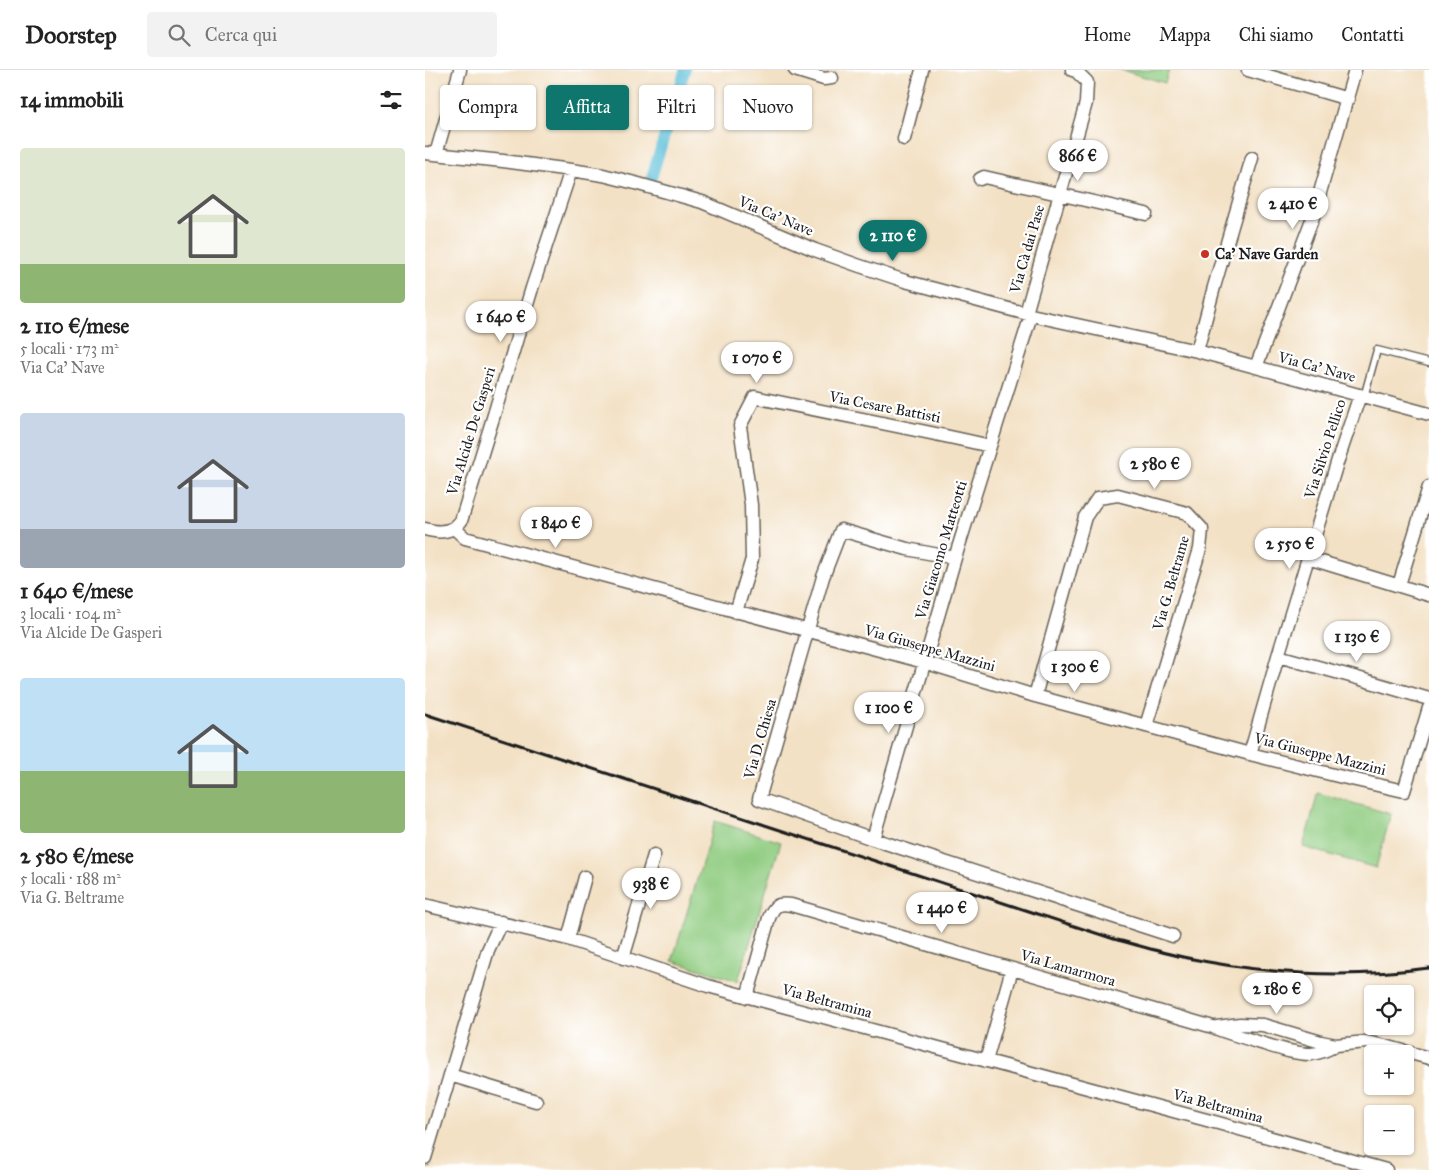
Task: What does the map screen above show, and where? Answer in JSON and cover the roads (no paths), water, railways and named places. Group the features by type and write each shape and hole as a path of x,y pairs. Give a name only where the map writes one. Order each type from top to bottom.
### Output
{"street":[{"path":"795,70 825,79 832,78"},
{"path":"904,139 923,70"},
{"name":"Via Cà dai Pase","path":"1028,314 1086,103 1087,82 1076,71 1072,70"},
{"path":"1248,70 1348,99"},
{"path":"1256,368 1313,217 1355,70"},
{"path":"430,153 458,72"},
{"name":"Via Ca' Nave","path":"430,153 571,170 635,182 703,202 815,250 905,281 1028,314 1197,351 1429,414"},
{"path":"1197,351 1213,287 1252,158"},
{"name":"Via Alcide De Gasperi","path":"454,528 461,521 531,288 571,170"},
{"name":"Via Cà dai Pase","path":"980,179 1006,182 1146,214"},
{"name":"Via Giacomo Matteotti","path":"873,839 955,558 1030,322 1028,314"},
{"name":"Via Silvio Pellico","path":"1250,754 1277,656 1337,463 1362,396"},
{"name":"Via Cesare Battisti","path":"736,612 751,559 751,505 740,426 755,398 990,446"},
{"path":"1399,585 1429,487"},
{"name":"Via G. Beltrame","path":"1035,696 1085,517 1089,510 1098,498 1118,495 1170,508 1187,513 1202,529 1200,549 1146,726"},
{"path":"425,529 445,532 454,528"},
{"name":"Via Giuseppe Mazzini","path":"454,528 465,538 809,630 924,662 1035,696 1250,754 1403,791 1429,708"},
{"path":"809,630 823,578 841,530 907,549 955,558"},
{"path":"1308,558 1429,595"},
{"name":"Via D. Chiesa","path":"809,630 759,800 873,839"},
{"path":"1277,656 1354,676 1429,699"},
{"path":"873,839 1173,936"},
{"path":"623,958 655,855"},
{"path":"568,939 585,877"},
{"name":"Via Lamarmora","path":"747,997 772,910 782,904 791,905 1298,1053 1324,1052 1336,1045"},
{"name":"Via Beltramina","path":"425,905 568,939 708,986 1386,1170"},
{"path":"425,1158 488,950 501,922"},
{"path":"987,1061 1012,969"},
{"name":"Via Lamarmora","path":"1213,1027 1240,1024 1263,1025 1336,1045 1366,1042 1429,1058"},
{"path":"450,1076 536,1101"}],"lane":[{"path":"1362,396 1377,350 1429,363"}],"waterway":[{"path":"652,176 685,70"}],"railway":[{"path":"425,714 1114,939 1166,953 1245,968 1306,973 1367,973 1429,968"}],"place":[{"name":"Ca' Nave Garden","path":"1205,254"}]}
